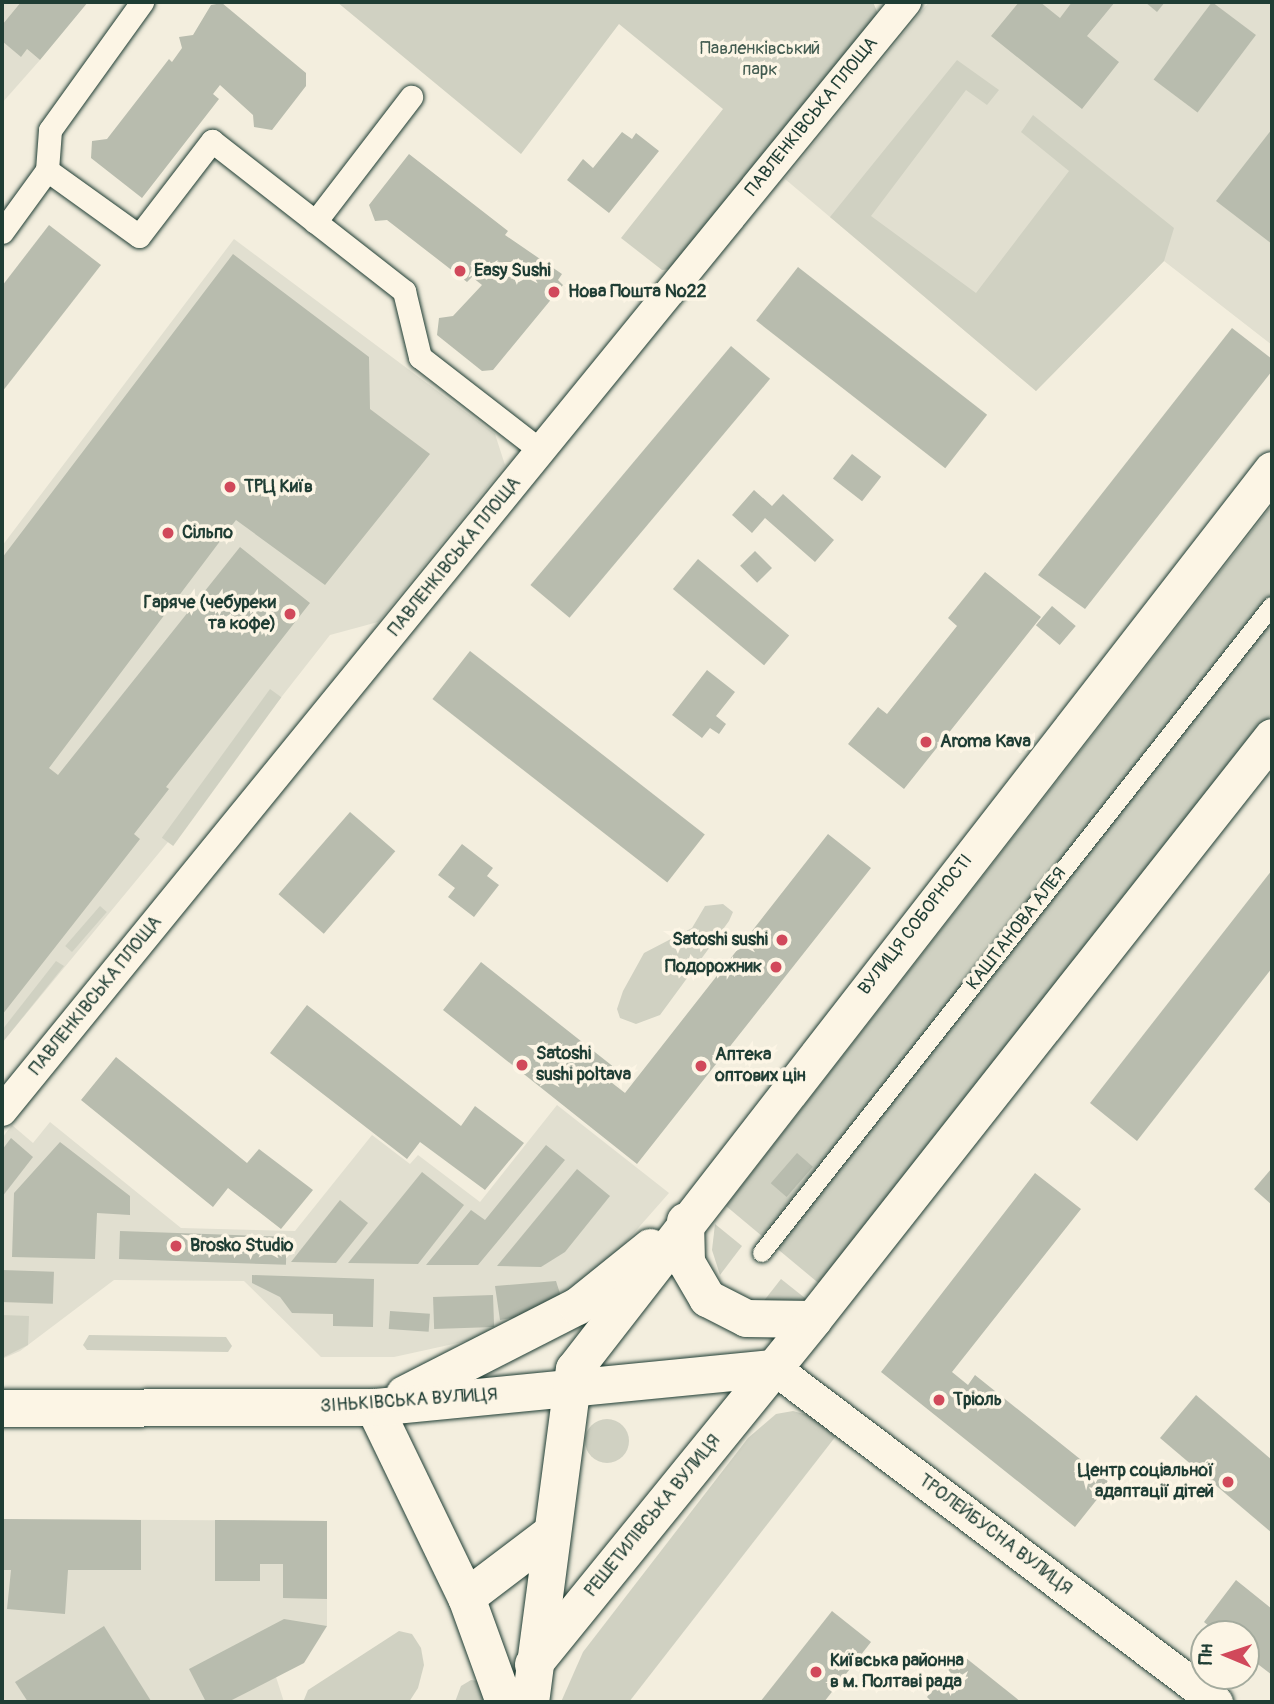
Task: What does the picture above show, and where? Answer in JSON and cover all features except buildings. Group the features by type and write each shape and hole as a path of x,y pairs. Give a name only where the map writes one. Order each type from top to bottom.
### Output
{"main road":[{"name":"ВУЛИЦЯ СОБОРНОСТІ","path":"571,1387 573,1369 685,1221 1272,470"},
{"path":"774,1368 1272,737"},
{"path":"685,1221 686,1262 707,1298 746,1318 813,1319"},
{"path":"504,1702 466,1597 374,1407 449,1374 577,1306 685,1221"},
{"name":"ЗІНЬКІВСЬКА ВУЛИЦЯ","path":"2,1408 374,1407 774,1368"},
{"name":"РЕШЕТИЛІВСЬКА ВУЛИЦЯ","path":"532,1665 774,1368"},
{"name":"ТРОЛЕЙБУСНА ВУЛИЦЯ","path":"774,1368 1216,1702"},
{"path":"530,1702 532,1665 549,1534 571,1387"},
{"path":"466,1597 549,1534"}],"street":[{"path":"2,232 47,170 50,130 142,2"},
{"name":"ПАВЛЕНКІВСЬКА ПЛОЩА","path":"2,1111 906,2"},
{"path":"316,222 411,97"},
{"path":"47,170 139,236 212,141 404,291 420,357 541,451"},
{"name":"КАШТАНОВА АЛЕЯ","path":"762,1253 1272,606"}],"shaded area":[{"path":"2,2 21,2 2,25"},
{"path":"929,2 1272,2 1272,345 1164,261 1036,391 785,179"},
{"path":"2,28 40,60 2,103"},
{"path":"234,239 495,434 505,465 378,622 330,635 168,842 2,1043 2,546"},
{"path":"557,1105 669,1193 581,1293 499,1334 394,1357 321,1357 244,1281 114,1280 20,1351 2,1359 2,1138 12,1125 33,1143 50,1122 181,1228 295,1231 372,1135 410,1164 418,1155 480,1202"},
{"path":"2,1519 327,1521 327,1626 276,1677 284,1702 2,1702"}],"green space":[{"name":"Павленківський парк","path":"337,2 873,2 878,14 671,269 662,270 621,238 723,109 619,24 521,154"},
{"path":"957,60 999,90 987,105 966,90 871,216 976,293 1069,171 1021,132 1033,115 1174,228 1164,261 1036,391 830,217"},
{"path":"1272,505 1272,714 822,1286 726,1206"},
{"path":"270,689 281,697 173,846 162,838"},
{"path":"723,904 733,912 729,921 660,1015 636,1024 620,1018 617,1009 623,991 644,953 692,928 705,906"},
{"path":"100,906 107,912 72,952 65,946"},
{"path":"56,961 64,966 2,1043 2,1030"},
{"path":"715,1224 742,1246 720,1275 712,1250"},
{"path":"781,1279 810,1302 759,1307"},
{"path":"2,1315 29,1316 28,1345 2,1358"},
{"path":"89,1335 226,1337 232,1346 228,1352 87,1350 83,1345"},
{"path":"793,1411 811,1416 836,1436 629,1702 561,1702 583,1652 748,1438 776,1414"},
{"path":"607,1419 616,1420 623,1425 628,1432 628,1450 623,1457 616,1462 607,1463 598,1462 591,1457 586,1450 585,1441 586,1432 591,1425 598,1420"},
{"path":"399,1631 412,1634 421,1648 424,1665 418,1688 409,1702 303,1702 308,1690"},
{"path":"471,1680 483,1682 491,1702 455,1702 461,1686"}],"place":[{"name":"Easy Sushi","path":"460,271"},
{"name":"Нова Пошта №22","path":"554,292"},
{"name":"ТРЦ Київ","path":"230,487"},
{"name":"Сільпо","path":"168,533"},
{"name":"Гаряче (чебуреки та кофе)","path":"290,614"},
{"name":"Aroma Kava","path":"926,742"},
{"name":"Satoshi sushi","path":"782,940"},
{"name":"Подорожник","path":"776,967"},
{"name":"Satoshi sushi poltava","path":"522,1065"},
{"name":"Аптека оптових цін","path":"701,1066"},
{"name":"Brosko Studio","path":"176,1246"},
{"name":"Тріоль","path":"939,1400"},
{"name":"Центр соціальної адаптації дітей","path":"1228,1482"},
{"name":"Київська районна в м. Полтаві рада","path":"816,1672"}]}
